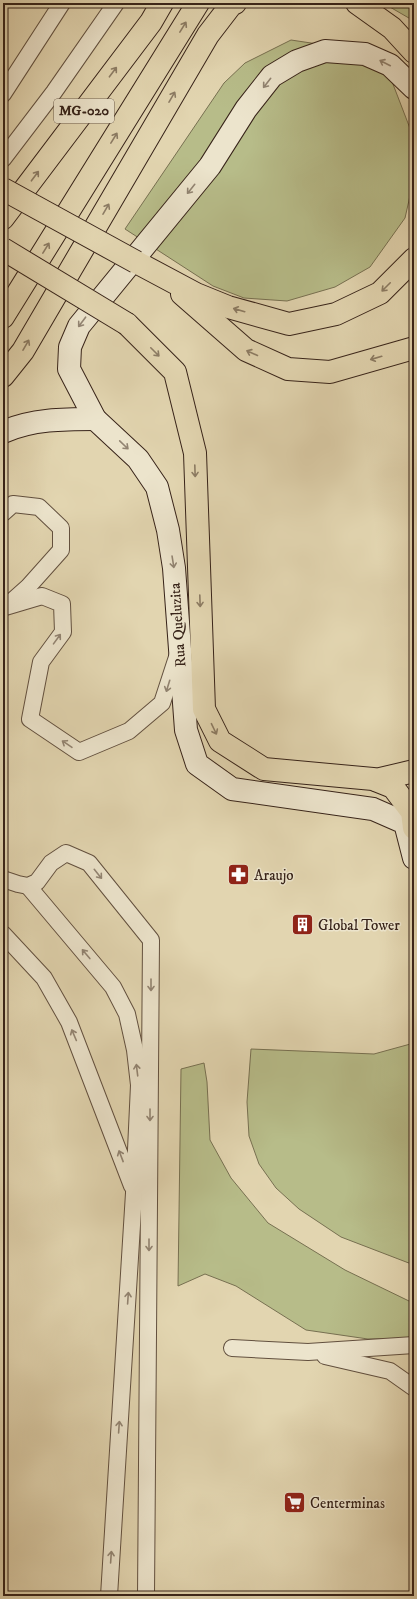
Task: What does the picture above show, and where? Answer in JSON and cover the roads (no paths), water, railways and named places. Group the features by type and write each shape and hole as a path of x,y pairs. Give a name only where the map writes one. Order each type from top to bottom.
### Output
{"highway":[{"name":"MG-020","path":"3,218 151,22 162,3"},
{"path":"3,317 198,3"},
{"path":"3,376 23,351 208,35 231,5 235,3"},
{"path":"357,3 392,28 414,52"},
{"path":"3,189 196,294 228,307 289,324 336,314 380,293 414,259"},
{"path":"3,249 127,324 175,372 195,453 204,708 220,742 264,770 374,780 393,787 412,812 414,828"},
{"path":"161,276 246,350 288,370 330,372 414,348"},
{"path":"374,780 414,772"}],"main road":[{"name":"Rua Queluzita","path":"414,88 390,64 359,53 325,51 297,61 272,76 246,109 210,166 79,326 70,347 69,369 95,419 138,459 157,487 168,530 174,568 186,730 197,764 232,789 373,809 404,823 414,858"},
{"path":"3,432 19,425 57,419 95,419"}],"lane":[{"path":"3,94 62,3"},
{"path":"3,158 54,92 116,3"},
{"path":"3,513 13,504 39,507 61,528 61,550 28,587 4,608"},
{"path":"4,608 42,596 62,604 62,632 41,662 30,718 79,752 129,731 162,703 179,649"},
{"path":"3,880 28,886 37,882 51,863 66,853 89,863 151,940 146,1596"},
{"path":"28,886 113,986 127,1014 135,1050 139,1085 134,1193 109,1596"},
{"path":"3,934 44,978 69,1022 134,1193"},
{"path":"232,1348 308,1352 414,1345"},
{"path":"308,1352 390,1371 414,1388"}],"place":[{"name":"Araujo","path":"239,875"},
{"name":"Global Tower","path":"302,925"},
{"name":"Centerminas","path":"294,1503"}]}
